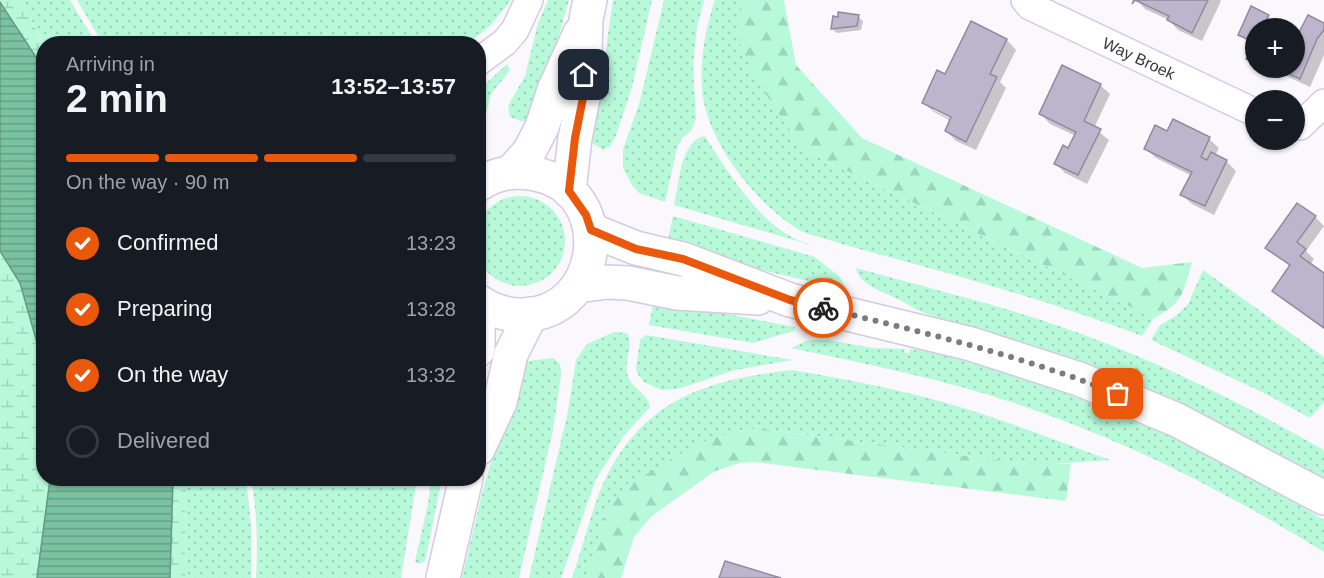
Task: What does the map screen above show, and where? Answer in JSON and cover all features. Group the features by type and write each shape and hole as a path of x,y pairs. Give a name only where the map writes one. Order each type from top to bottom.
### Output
{"main road":[{"path":"511,172 529,153 542,127 554,90 588,10"},
{"path":"569,191 575,138 584,93 588,10"},
{"path":"486,181 511,172 540,174 554,180 569,191 586,215 591,230 591,256 586,272 578,286 552,308 531,315 498,312 486,305"},
{"path":"591,230 636,249 683,259 790,300 971,344 1079,379 1178,420 1324,498"},
{"path":"578,286 607,282 628,283 677,292 790,300"},
{"path":"486,432 500,402 511,354 531,315"},
{"path":"443,578 464,486"}],"street":[{"path":"486,56 505,42 515,30 529,0"},
{"name":"Way Broek","path":"1025,0 1030,6 1245,108"},
{"path":"1305,121 1324,103"}],"green space":[{"path":"0,0 20,0 40,36 36,36 36,57"},
{"path":"20,0 70,0 92,36 40,36"},
{"path":"77,0 511,0 491,25 478,36 98,36"},
{"path":"548,0 569,0 534,122 521,121 510,117 508,106 525,76 538,23"},
{"path":"613,0 652,0 632,87 615,138 604,150 586,140 602,76"},
{"path":"664,0 704,0 697,27 693,66 696,119 691,131 682,138 677,148 665,202 639,193 623,168 623,149 640,101"},
{"path":"715,0 743,0 740,27 744,54 791,131 810,153 1154,318 1142,336 1033,298 810,235 780,217 749,186 735,168 712,128 705,108 702,89 703,55 708,22"},
{"path":"743,0 784,0 796,65 862,138 1142,268 1192,262 1187,281 1177,302 1154,318 810,153 781,117 744,53 739,32"},
{"path":"507,64 510,70 491,94 486,114 486,84"},
{"path":"705,136 742,190 764,216 788,235 814,246 674,205 679,175 686,154 697,139"},
{"path":"511,196 529,196 545,203 558,216 565,232 565,250 558,266 545,279 537,283 529,286 511,286 495,279 486,271 486,211 503,199"},
{"path":"673,216 815,257 839,276 847,290 666,248"},
{"path":"0,252 20,283 36,339 36,486 49,486 37,578 0,578"},
{"path":"856,268 1050,323 1156,364 1258,414 1324,450 1324,482 1243,436 1113,376 1024,344 919,311 867,284"},
{"path":"1203,270 1324,357 1324,402 1310,418 1262,392 1151,340 1159,326 1177,315 1188,304"},
{"path":"654,300 795,327 794,331 753,343 649,325"},
{"path":"614,332 627,333 629,338 628,376 649,402 650,407 623,437 596,479 561,578 529,578 568,411 576,360 587,344"},
{"path":"646,335 793,360 735,370 678,389 661,390 644,382 637,373 640,340"},
{"path":"809,340 829,340 873,348 905,349 904,352 909,354 910,349 955,356 1028,379 1135,420 1213,456 1324,520 1324,552 1213,488 1097,434 1017,404 961,387 791,348"},
{"path":"553,358 560,364 561,375 553,430 519,578 462,578 483,489 486,486 519,362"},
{"path":"792,370 877,386 951,404 1110,460 1036,465 762,429 741,430 617,496 606,517 587,578 572,578 600,491 616,460 634,436 654,416 677,400 702,389 730,380"},
{"path":"762,429 1028,464 1071,464 1066,501 753,462 740,463 715,471 652,516 634,537 621,578 587,578 606,515 625,487 706,441 733,432"},
{"path":"173,486 186,486 185,578 170,578"},
{"path":"186,486 247,486 251,524 251,578 185,578"},
{"path":"252,486 416,486 401,578 256,578 255,504"},
{"path":"430,486 441,486 425,561 418,564 415,561"}],"shaded area":[{"path":"0,2 36,57 36,339 20,283 0,251"},
{"path":"49,486 173,486 170,578 37,578"}],"building":[{"path":"1135,0 1208,0 1192,33 1167,20 1169,16"},
{"path":"1251,6 1269,15 1267,18 1246,18"},
{"path":"838,12 859,15 857,26 831,29 833,16 838,17"},
{"path":"1308,15 1324,23 1324,30 1317,39 1305,67 1305,21"},
{"path":"1245,19 1245,38 1238,35"},
{"path":"971,21 1007,39 990,74 997,77 966,142 945,131 951,117 922,103 937,70 945,74"},
{"path":"1062,65 1101,84 1084,121 1101,129 1078,175 1054,164 1063,145 1068,148 1076,132 1039,114"},
{"path":"1173,119 1210,137 1201,157 1207,160 1211,152 1227,160 1205,206 1180,195 1192,172 1144,149 1155,125 1167,131"},
{"path":"1297,203 1316,216 1297,242 1306,249 1300,256 1324,273 1324,328 1272,291 1290,265 1265,248"},
{"path":"725,561 781,578 719,578"}],"way so far":[{"path":"823,308 971,344 1032,362 1118,394"}],"route":[{"path":"584,75 584,93 575,138 569,191 579,202 591,230 636,249 683,259 790,300 823,308"}]}
